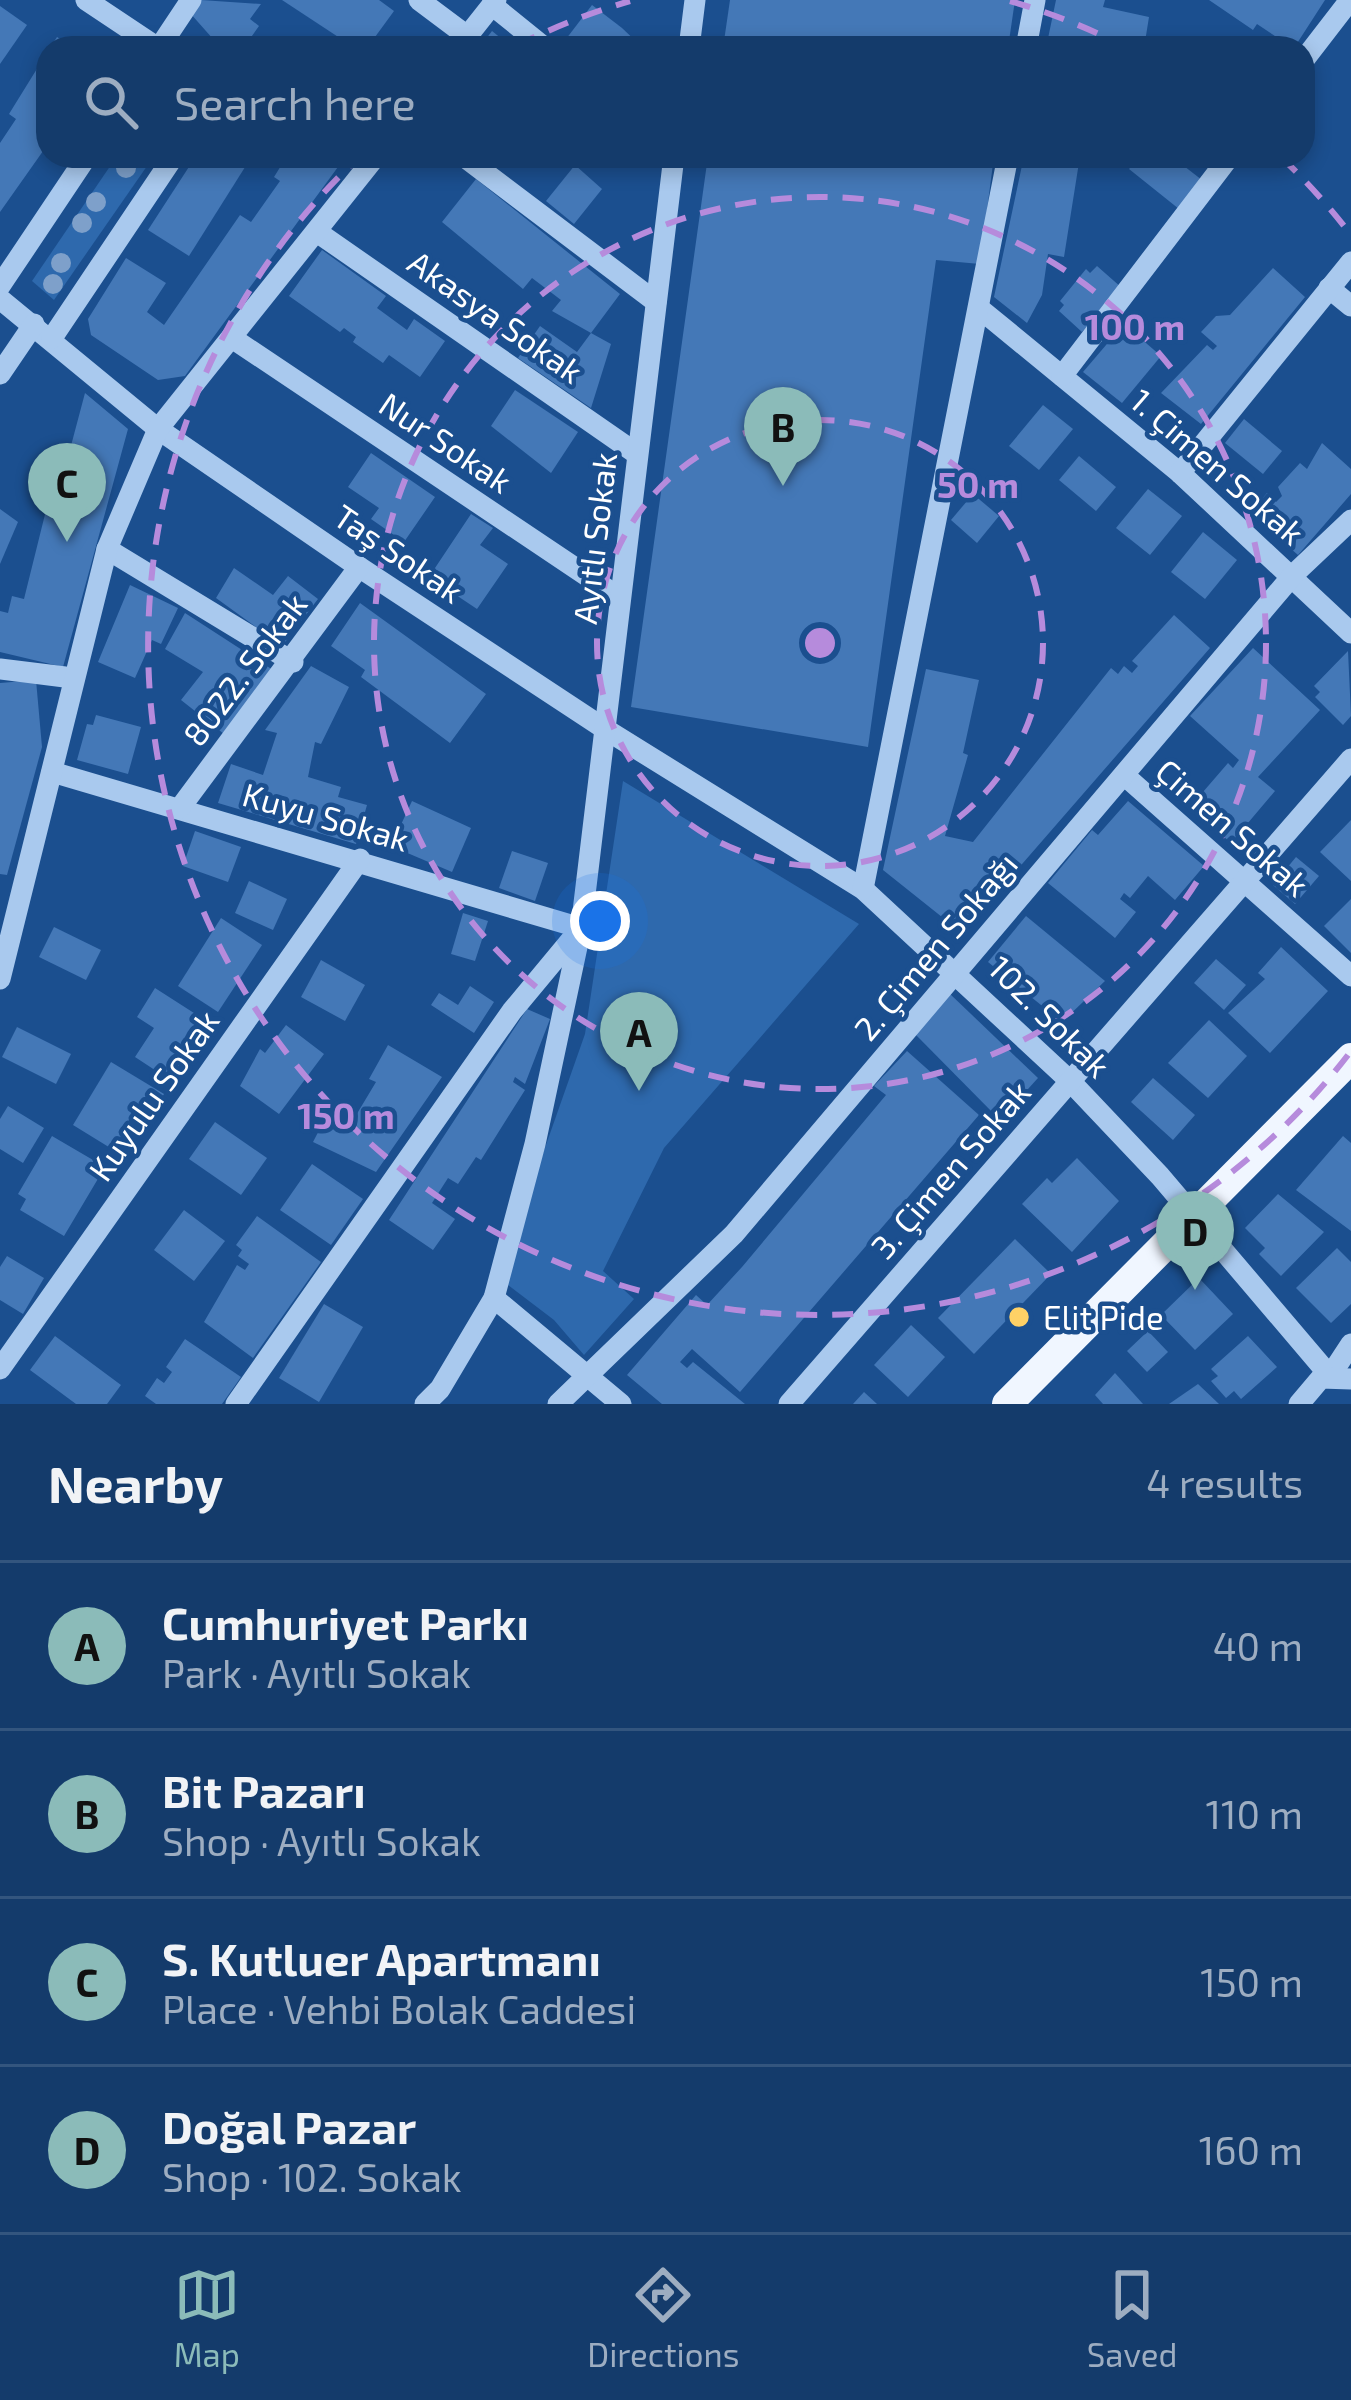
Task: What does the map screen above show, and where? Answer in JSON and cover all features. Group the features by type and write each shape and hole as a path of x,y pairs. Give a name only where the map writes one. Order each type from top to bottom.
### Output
{"main road":[{"path":"1006,1404 1351,1058"}],"street":[{"path":"86,0 141,36"},
{"path":"167,36 191,0"},
{"path":"419,0 457,36"},
{"path":"690,36 695,0"},
{"path":"1029,36 1035,0"},
{"path":"1315,45 1350,0"},
{"path":"468,36 494,2 531,36"},
{"path":"0,286 79,168"},
{"path":"0,374 43,331 165,168"},
{"path":"0,979 11,889 52,772 107,549 158,429 235,340 367,168"},
{"path":"479,168 656,302"},
{"name":"Ayıtlı Sokak","path":"425,1404 440,1389 494,1298 535,1144 581,928 673,168"},
{"path":"863,889 1006,168"},
{"path":"1062,376 1221,168"},
{"name":"Akasya Sokak","path":"317,232 637,454"},
{"path":"1180,473 1351,262"},
{"path":"1330,288 1351,306"},
{"name":"Taş Sokak","path":"0,299 158,429 605,729"},
{"name":"1. Çimen Sokak","path":"980,309 1180,473 1351,633"},
{"name":"Nur Sokak","path":"235,340 620,598"},
{"name":"2. Çimen Sokağı","path":"558,1404 734,1234 1293,575 1351,520"},
{"path":"107,549 293,662"},
{"name":"8022. Sokak","path":"181,808 359,567"},
{"path":"0,669 65,677"},
{"name":"102. Sokak","path":"605,729 863,889 956,970 1070,1081 1341,1377"},
{"name":"3. Çimen Sokak","path":"789,1404 1351,759"},
{"name":"Kuyu Sokak","path":"52,772 360,859 581,928"},
{"name":"Çimen Sokak","path":"1124,776 1351,976"},
{"name":"Kuyulu Sokak","path":"0,1369 360,859"},
{"path":"236,1404 512,1011 581,928"},
{"path":"494,1298 621,1404"},
{"path":"1298,1402 1341,1377 1351,1344"}],"shaded area":[{"path":"109,168 146,168 54,300 32,281"},
{"path":"623,781 859,924 664,1148 603,1271 634,1299 584,1355 554,1320 504,1282 515,1233 585,1034"}],"building":[{"path":"201,0 261,4 250,19 259,26 252,36 210,36 190,13"},
{"path":"282,0 379,0 394,11 376,36 337,36"},
{"path":"730,0 1015,0 1010,36 725,36"},
{"path":"1056,0 1105,0 1103,7 1149,17 1146,36 1048,36"},
{"path":"1209,0 1325,0 1302,36 1275,36 1257,24 1253,30"},
{"path":"592,5 630,36 568,36"},
{"path":"0,6 27,25 0,64"},
{"path":"36,70 36,161 0,212 0,143 16,119 9,114"},
{"path":"188,168 244,168 189,256 148,230"},
{"path":"280,168 337,168 185,376 158,380 91,335 88,319 126,258 166,283 147,312 164,325 240,215 251,222 280,181 274,177"},
{"path":"573,168 602,189 574,224 546,201"},
{"path":"706,168 992,168 980,264 936,260 868,747 631,707"},
{"path":"1021,168 1078,168 1064,257 1048,254 1042,295 1027,323 994,297"},
{"path":"1186,168 1202,180 1179,209 1129,169"},
{"path":"476,179 620,294 591,333 552,311 561,300 532,278 523,289 442,222"},
{"path":"322,250 386,296 377,308 407,330 414,319 445,341 420,377 389,355 383,363 353,342 356,337 344,328 340,332 289,296"},
{"path":"1097,266 1122,288 1082,332 1059,311 1064,305 1060,301 1086,269 1090,273"},
{"path":"1273,268 1305,297 1201,424 1161,393 1207,345 1213,350 1217,346 1201,332 1216,316 1230,315"},
{"path":"1124,324 1161,356 1122,403 1083,372"},
{"path":"540,326 577,352 591,333 611,344 591,408 518,358"},
{"path":"515,390 578,432 551,473 491,426"},
{"path":"85,393 128,429 63,667 0,652 0,611 8,613 12,596 24,599 56,470 64,472"},
{"path":"1043,405 1073,429 1039,470 1009,446"},
{"path":"1244,419 1282,451 1263,474 1225,443"},
{"path":"1322,443 1351,469 1351,494 1298,555 1250,513 1267,493 1276,502 1282,496 1278,487 1300,463 1307,469"},
{"path":"371,453 435,497 404,542 371,519 379,508 348,487"},
{"path":"1079,456 1116,487 1096,511 1059,480"},
{"path":"1148,489 1182,516 1150,555 1116,528"},
{"path":"973,494 999,516 977,543 951,520"},
{"path":"0,509 18,522 0,564"},
{"path":"471,514 493,528 480,545 508,564 477,609 429,577"},
{"path":"1203,532 1237,560 1205,599 1171,572"},
{"path":"234,568 273,595 288,576 318,599 282,646 216,598"},
{"path":"130,585 178,608 161,644 152,640 135,678 98,662"},
{"path":"360,603 486,694 450,743 361,677 365,670 331,646"},
{"path":"185,613 273,670 224,734 181,700 203,672 165,649"},
{"path":"1174,615 1210,648 962,933 883,870 926,669 979,680 963,753 968,755 945,836 973,842 1111,668 1118,674 1124,666 1132,673 1138,666 1132,661"},
{"path":"1253,648 1320,710 1258,777 1275,791 1231,843 1190,807 1228,763 1233,768 1239,760 1190,716"},
{"path":"1348,651 1351,716 1343,725 1315,697 1320,692 1314,686"},
{"path":"311,666 349,687 321,744 315,742 308,777 341,787 338,797 367,805 356,844 218,803 231,764 263,775 277,733 265,730"},
{"path":"36,680 42,747 7,875 0,874 0,683"},
{"path":"96,715 141,727 128,774 77,760 87,724 93,725"},
{"path":"412,801 471,828 452,872 391,846"},
{"path":"1128,801 1204,866 1175,900 1148,876 1130,898 1124,893 1120,899 1136,912 1115,938 1048,883 1092,830 1098,835"},
{"path":"1351,820 1351,881 1320,852"},
{"path":"195,831 241,847 228,882 183,866"},
{"path":"512,851 548,863 535,901 499,888"},
{"path":"1296,857 1319,876 1295,904 1273,885"},
{"path":"249,881 287,899 273,930 235,913"},
{"path":"1351,899 1351,953 1324,926"},
{"path":"463,913 488,921 475,961 451,954"},
{"path":"1026,916 1105,981 1062,1022 988,962"},
{"path":"221,918 262,945 218,1012 178,986"},
{"path":"54,927 101,950 86,980 39,957"},
{"path":"1281,947 1328,991 1270,1053 1228,1013 1265,979 1258,973"},
{"path":"1216,959 1246,985 1224,1010 1194,983"},
{"path":"321,960 365,985 345,1021 301,997"},
{"path":"470,986 494,1002 474,1033 431,1005 439,993 458,1005"},
{"path":"155,988 208,1022 170,1080 135,1057 154,1028 137,1017"},
{"path":"949,993 1038,1078 1000,1120 914,1033"},
{"path":"527,1009 550,1019 525,1084 515,1077 513,1082 525,1090 481,1160 476,1157 458,1184 448,1178 432,1203 455,1219 433,1250 389,1220"},
{"path":"1209,1020 1247,1056 1208,1098 1168,1063"},
{"path":"286,1025 324,1054 279,1114 240,1086 260,1049 265,1053"},
{"path":"17,1027 71,1054 56,1084 2,1057"},
{"path":"388,1045 442,1077 376,1172 313,1142 328,1113 337,1118 341,1110 355,1117 376,1082 369,1079"},
{"path":"907,1051 979,1115 740,1392 692,1349 680,1362 687,1368 693,1362 745,1404 662,1404 627,1375 696,1295 707,1305 742,1267 886,1095 874,1086"},
{"path":"111,1062 164,1094 125,1157 73,1125"},
{"path":"1153,1078 1195,1115 1173,1140 1131,1102"},
{"path":"8,1106 44,1128 23,1163 0,1149 0,1119"},
{"path":"215,1122 267,1158 241,1195 189,1159"},
{"path":"52,1136 105,1167 64,1236 20,1210 26,1199 18,1194"},
{"path":"1343,1136 1351,1143 1351,1231 1296,1190"},
{"path":"1077,1158 1119,1201 1072,1252 1022,1204 1047,1178 1052,1183"},
{"path":"312,1164 363,1199 331,1245 280,1210"},
{"path":"1278,1194 1324,1232 1281,1276 1259,1254 1265,1248 1245,1228"},
{"path":"184,1210 225,1241 194,1281 154,1250"},
{"path":"257,1216 321,1262 253,1358 204,1322 237,1265 245,1270 249,1264 238,1256 242,1250 236,1245"},
{"path":"1015,1239 1051,1274 974,1354 938,1318"},
{"path":"1337,1248 1351,1262 1351,1304 1331,1323 1296,1288"},
{"path":"7,1256 44,1278 23,1314 0,1300 0,1267"},
{"path":"1199,1278 1233,1314 1195,1350 1161,1315"},
{"path":"324,1304 363,1327 319,1402 279,1378"},
{"path":"911,1325 945,1357 908,1397 874,1365"},
{"path":"1148,1331 1168,1352 1147,1372 1127,1351"},
{"path":"55,1336 121,1385 107,1404 76,1404 30,1370"},
{"path":"1248,1336 1277,1367 1241,1399 1234,1391 1226,1398 1211,1381 1218,1376 1211,1369"},
{"path":"185,1339 241,1377 222,1404 156,1404 145,1396 157,1378 164,1383 172,1372 166,1367"},
{"path":"1115,1373 1143,1404 1103,1404 1095,1395"},
{"path":"1198,1384 1219,1404 1169,1404"},
{"path":"864,1392 877,1404 853,1404"}],"place":[{"name":"Bit Pazarı","path":"783,486"},
{"name":"S. Kutluer Apartmanı","path":"67,542"},
{"name":"Cumhuriyet Parkı","path":"639,1091"},
{"name":"Doğal Pazar","path":"1195,1290"},
{"name":"Elit Pide","path":"1019,1317"}]}
